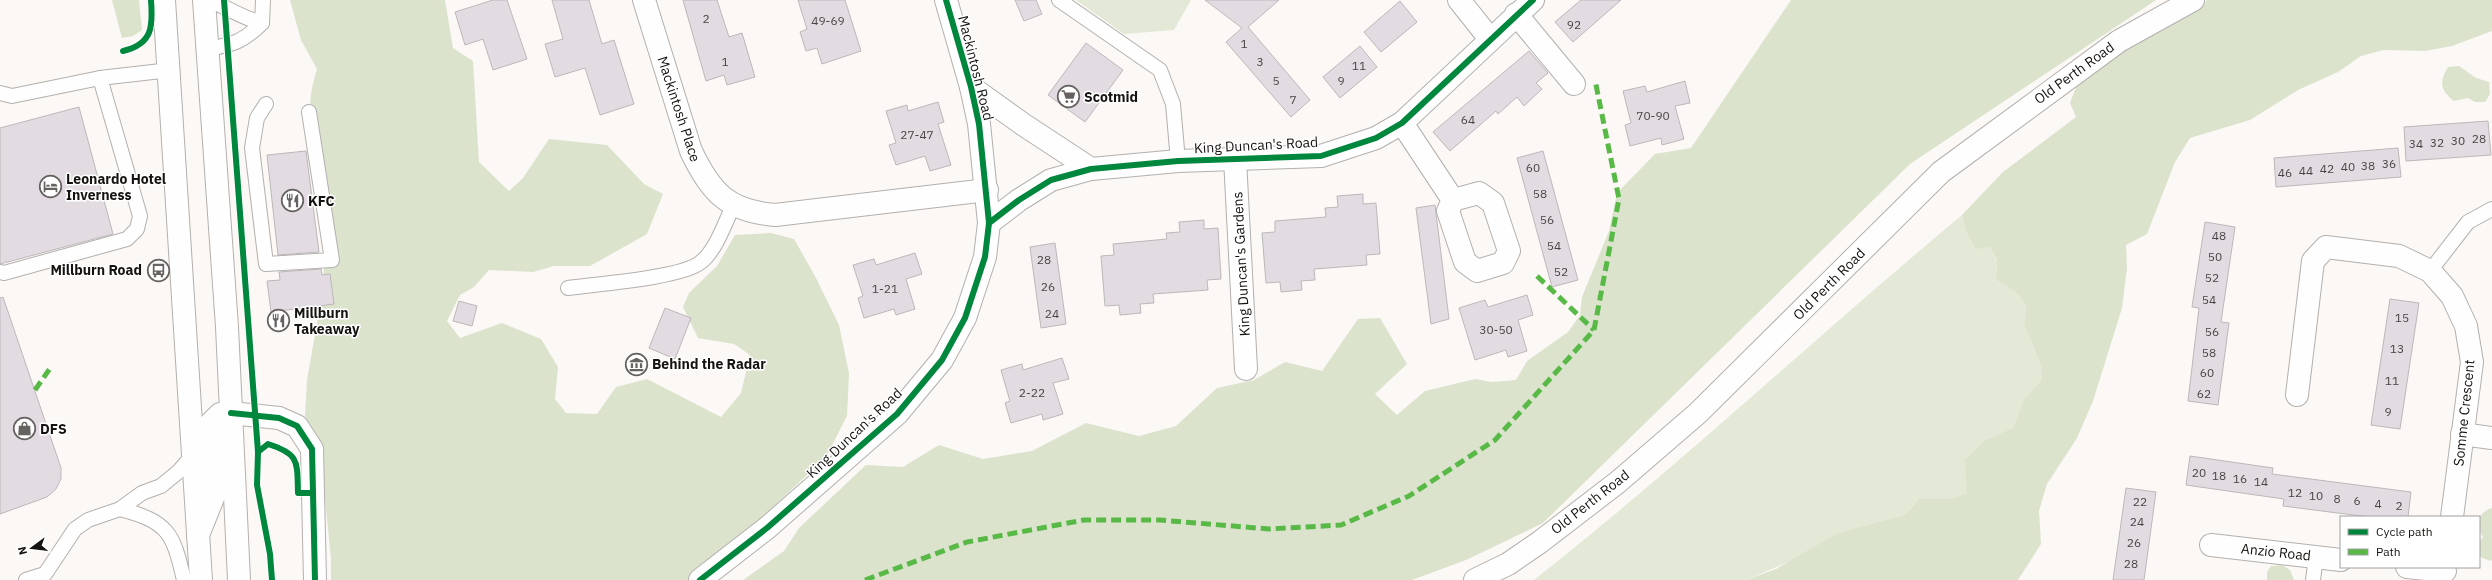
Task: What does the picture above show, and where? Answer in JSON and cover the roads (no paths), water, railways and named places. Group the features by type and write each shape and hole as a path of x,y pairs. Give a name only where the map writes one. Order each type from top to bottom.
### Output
{"street":[{"path":"164,0 170,70 192,456 201,580"},
{"path":"204,0 232,413 239,580"},
{"name":"Mackintosh Place","path":"644,0 691,151 702,174 715,191 733,206"},
{"name":"Mackintosh Road","path":"946,0 971,87 979,124 987,190"},
{"path":"1458,0 1490,39"},
{"name":"King Duncan's Road","path":"989,223 1019,200 1051,180 1091,169 1178,161 1320,156 1376,138 1402,123 1516,14 1533,0"},
{"name":"Old Perth Road","path":"1475,580 1508,564 1540,542 1618,482 1698,413 1941,172 2119,40 2193,0"},
{"path":"1516,14 1574,84"},
{"path":"971,87 1024,125 1091,169"},
{"path":"1402,123 1453,200"},
{"name":"King Duncan's Gardens","path":"1235,159 1246,369"},
{"path":"733,206 754,213 775,215 987,190"},
{"name":"King Duncan's Road","path":"700,580 767,528 897,414 942,360 965,318 978,284 985,257 989,223 987,190"},
{"name":"Somme Crescent","path":"2297,395 2313,261 2326,248 2399,256 2430,271 2452,296 2466,326 2472,362 2452,516"},
{"path":"198,535 215,493 210,424 220,414 232,413 279,418 297,426 312,449 315,580"},
{"path":"2462,434 2492,438"},
{"name":"Anzio Road","path":"2211,545 2340,560"},
{"path":"2413,568 2445,573"}],"lane":[{"path":"208,0 224,6 246,19 262,23"},
{"path":"207,49 228,46 246,38 262,23 263,0"},
{"path":"1059,0 1160,70 1173,104 1178,161"},
{"path":"0,93 12,96 100,78 170,70"},
{"path":"0,272 4,274 127,238 137,229 140,216 100,78"},
{"path":"266,104 257,118 252,148 266,264 332,260 309,112"},
{"path":"568,288 680,272 701,262 711,249 733,206"},
{"path":"2430,271 2468,222 2492,209"},
{"path":"26,580 45,574 75,529 88,520 120,509 142,493 161,486 178,472 192,456"},
{"path":"120,509 158,523 176,545 184,580"},
{"path":"2313,580 2316,557"}],"place":[{"name":"Scotmid","path":"1069,97"},
{"name":"Leonardo Hotel Inverness","path":"50,187"},
{"name":"KFC","path":"293,201"},
{"name":"Millburn Road","path":"158,270"},
{"name":"Millburn Takeaway","path":"278,321"},
{"name":"Behind the Radar","path":"636,364"},
{"name":"DFS","path":"24,429"}]}
